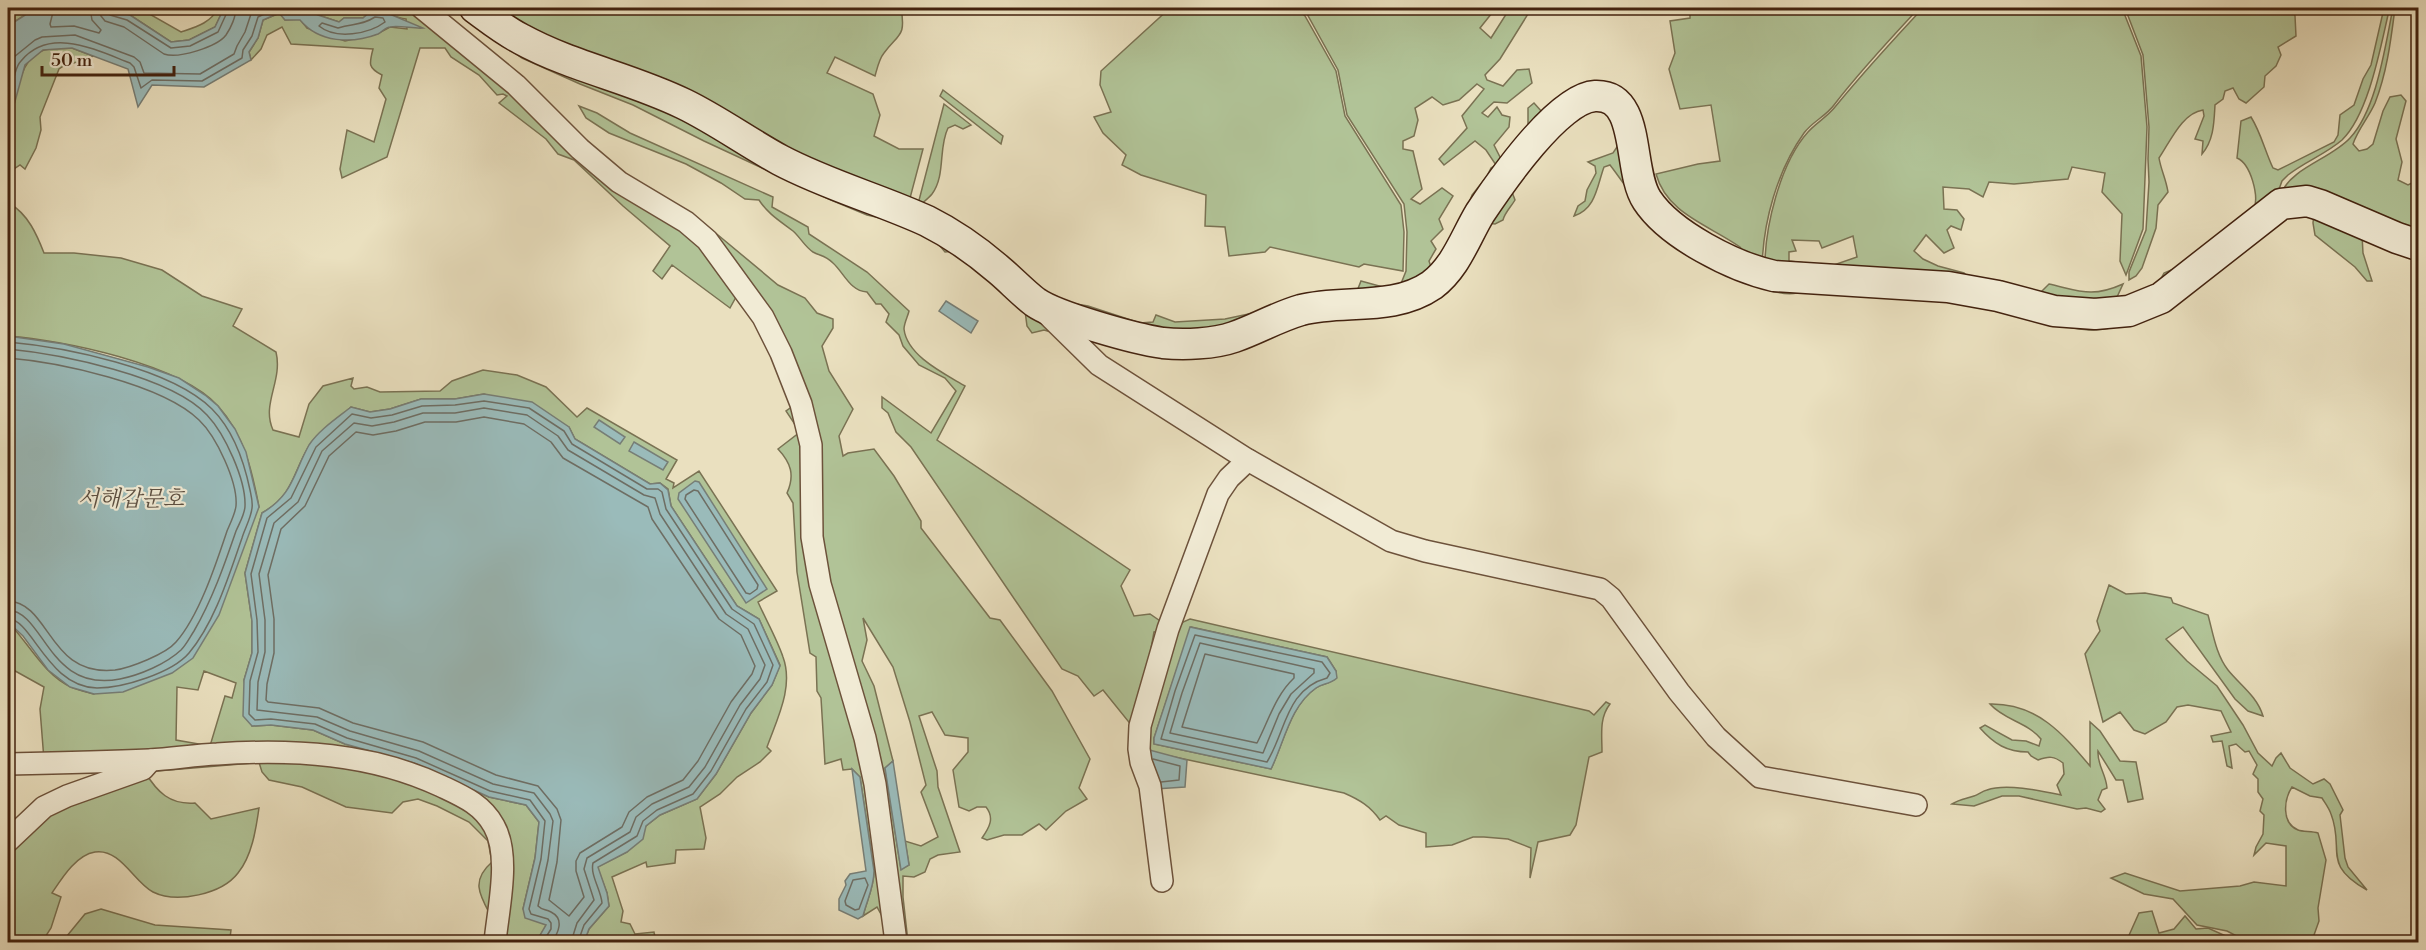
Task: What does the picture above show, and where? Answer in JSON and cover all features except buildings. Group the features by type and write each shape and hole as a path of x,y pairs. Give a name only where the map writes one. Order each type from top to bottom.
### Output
{"street":[{"path":"422,8 516,85 580,149 619,182 686,222 707,240 763,317 801,404 811,445 812,537 819,574 865,738 875,784 896,942"},
{"path":"475,8 521,39 686,105 780,160 835,186 928,222 961,240 1035,302 1099,365 1248,460 1391,541 1425,551 1600,589 1611,598 1679,692 1716,737 1760,777 1916,805"},
{"path":"1035,302 1051,310 1122,333 1165,343 1231,338 1304,309 1405,299 1432,285 1452,265 1479,216 1533,141 1577,103 1594,96 1606,97 1616,102 1625,112 1635,172 1644,198 1657,214 1690,239 1749,270 1774,276 1948,287 1998,296 2054,310 2095,314 2129,310 2161,298 2281,204 2307,201 2418,245"},
{"path":"1162,881 1150,786 1144,774 1139,749 1140,726 1168,629 1218,494 1229,478 1248,460"},
{"path":"8,764 152,760 218,754 304,752 351,757 426,779 471,800 485,812 495,828 503,857 495,942"},
{"path":"8,841 44,807 67,796 143,769 152,760"}],"green space":[{"path":"8,8 36,8 8,26"},
{"path":"102,8 139,8 181,32 202,24 218,8 224,8 215,27 189,40 171,42 130,15"},
{"path":"306,8 419,8 686,224 736,297 730,308 672,265 662,279 653,271 670,246 574,160 558,154 546,139 499,103 507,96 497,95 479,75 451,57 445,48 420,48 387,157 342,178 340,169 347,130 374,142 386,99 379,88 382,75 371,65 373,49 291,44 282,27 267,35 261,49 251,60 249,52 258,38 263,20 280,13 285,20 300,19 307,28 345,41 377,34 390,27 407,29 406,19 380,11 363,18 344,18 339,22"},
{"path":"452,8 469,8 959,243 1051,332 1044,330 1032,333 1027,326 1025,311 956,251 945,252 935,240 898,222 867,215 831,200 633,105 522,58"},
{"path":"485,8 901,8 902,30 882,55 875,76 835,57 827,73 873,94 880,115 874,136 899,149 923,149 909,202 906,206"},
{"path":"1170,8 1296,8 1305,16 1336,71 1345,116 1401,205 1404,232 1403,271 1364,264 1359,267 1270,247 1265,252 1229,256 1225,227 1205,226 1206,195 1141,175 1122,165 1126,155 1103,133 1094,117 1111,112 1100,85 1101,71"},
{"path":"1300,8 1496,8 1480,28 1491,38 1510,8 1518,8 1528,14 1500,59 1485,75 1487,80 1503,86 1517,70 1529,69 1532,83 1507,103 1494,102 1482,113 1488,117 1497,107 1502,115 1510,117 1509,127 1494,145 1502,161 1528,130 1528,108 1534,103 1543,113 1575,93 1594,90 1612,93 1629,102 1643,175 1658,204 1683,227 1698,237 1743,260 1744,252 1740,247 1679,209 1661,188 1656,174 1720,161 1711,105 1680,109 1669,69 1675,53 1670,21 1690,18 1690,8 1919,8 1831,109 1807,129 1794,148 1773,198 1765,233 1762,268 1736,260 1705,244 1675,224 1655,205 1640,176 1627,103 1612,94 1596,92 1584,95 1570,103 1540,130 1486,200 1452,259 1430,280 1409,290 1400,286 1406,271 1407,232 1404,204 1347,115 1338,70 1307,14","holes":["1477,84 1484,89 1462,116 1467,128 1439,159 1444,165 1475,141 1486,150 1496,165 1491,168 1472,195 1469,203 1470,214 1448,254 1431,267 1429,261 1436,249 1431,241 1443,229 1439,219 1453,196 1442,188 1420,204 1411,199 1422,189 1413,151 1403,149 1403,141 1414,136 1418,120 1415,108 1432,97 1443,105 1459,100"]},
{"path":"1923,8 2122,8 2141,56 2147,127 2143,229 2126,275 2120,261 2122,214 2102,192 2105,173 2072,167 2068,179 2014,184 1989,182 1983,197 1969,189 1943,187 1944,209 1957,210 1964,219 1961,230 1951,226 1947,230 1954,248 1944,253 1926,235 1914,251 1923,259 1938,266 1964,273 1974,284 2041,292 2049,284 2078,291 2094,292 2123,284 2117,297 2100,309 1765,270 1767,236 1776,197 1789,161 1798,145 1811,129 1832,111","holes":["1853,236 1857,257 1831,266 1789,261 1789,252 1796,251 1792,240 1819,241 1822,248"]},
{"path":"2125,8 2292,8 2295,16 2296,36 2278,47 2281,55 2276,66 2265,76 2264,87 2246,103 2239,99 2233,88 2225,91 2223,99 2215,105 2211,137 2202,154 2203,141 2195,139 2204,116 2203,110 2189,117 2177,129 2159,158 2168,192 2158,205 2156,228 2142,268 2136,276 2129,280 2129,272 2146,230 2149,127 2143,55"},
{"path":"2384,8 2389,8 2377,63 2366,99 2351,129 2336,145 2288,175 2282,181 2278,192 2184,275 2157,286 2164,273 2183,265 2254,209 2253,181 2242,161 2237,158 2241,121 2251,117 2273,168 2278,170 2334,142 2338,135 2340,115 2354,105 2363,79 2371,65"},
{"path":"2393,8 2395,8 2392,32 2383,80 2375,103 2353,144 2359,151 2373,144 2383,111 2390,97 2401,95 2406,101 2396,139 2402,162 2398,180 2408,185 2416,181 2418,176 2418,241 2282,192 2294,176 2333,152 2350,138 2359,126 2367,111 2379,76"},
{"path":"72,48 93,56 79,63 68,63 59,69 40,117 41,130 36,148 25,169 20,165 14,169 10,204 27,219 44,253 74,253 121,258 162,270 202,296 242,309 233,326 276,352 277,373 269,411 273,430 299,437 309,404 323,386 353,378 351,386 354,389 367,387 380,392 440,391 452,381 483,370 517,375 546,387 577,417 587,408 677,460 666,479 674,483 673,488 699,471 777,591 758,602 781,650 787,680 783,703 767,747 771,751 760,762 737,777 720,794 700,807 706,838 704,849 676,850 675,863 647,867 646,862 612,877 623,911 621,922 630,924 635,934 654,932 656,942 584,942 589,929 609,906 607,893 597,867 627,852 646,826 660,815 697,799 716,774 751,713 772,685 780,665 759,619 737,606 671,506 668,489 660,483 650,484 575,439 569,427 484,394 455,399 421,399 390,409 370,412 351,407 313,441 286,491 273,506 262,513 245,573 252,621 252,653 244,680 252,726 271,725 313,730 345,744 414,763 489,797 526,805 539,822 535,858 523,909 547,925 536,942 502,942 495,817 352,753 44,760 40,709 44,687 8,667 8,622 37,658 61,682 94,694 259,507 250,466 241,441 218,406 200,391 149,366 119,357 59,343 8,336 8,119 20,80 29,61 44,50","holes":["204,671 236,683 232,698 225,696 210,746 176,740 177,687 198,690"]},
{"path":"943,90 1003,136 1001,144 940,96"},
{"path":"1600,100 1620,110 1634,183 1641,198 1666,225 1716,258 1748,272 1788,281 1812,283 1797,293 1782,293 1742,280 1720,269 1663,231 1635,200 1610,165 1604,167 1597,189 1587,208 1574,216 1578,206 1585,201 1587,190 1596,173 1595,166 1588,162 1613,153 1617,147 1618,130 1615,120 1604,111 1592,110 1580,114 1567,123 1542,148 1515,183 1512,192 1515,200 1503,220 1495,224 1487,223 1460,272 1424,298 1410,304 1412,299 1437,285 1455,269 1500,191 1547,132 1565,116 1583,105"},
{"path":"944,104 971,125 963,129 955,125 948,128 936,187 917,208"},
{"path":"579,106 597,113 630,133 773,197 772,207 808,227 809,234 867,272 909,311 904,329 912,348 928,363 965,386 937,440 1130,570 1121,586 1134,616 1150,614 1166,625 1164,631 1154,632 1147,671 1132,726 1103,690 1094,696 1078,676 1062,669 911,447 896,432 888,413 882,408 882,397 931,433 956,391 945,378 919,365 903,346 899,335 886,322 889,314 881,304 876,304 867,292 852,285 830,260 810,250 759,200 745,199 686,164 609,133 586,118"},
{"path":"655,193 712,230 778,285 805,298 817,313 833,319 833,328 822,346 829,371 853,409 839,436 843,456 848,453 874,449 894,476 921,521 921,528 990,618 1000,620 1052,691 1090,759 1079,788 1087,799 1066,811 1046,830 1039,824 1022,835 1004,835 987,840 982,838 991,819 986,807 977,807 969,811 959,807 953,770 968,752 968,738 945,735 932,712 919,716 937,771 938,787 960,852 938,855 930,859 925,872 914,877 903,876 908,942 902,942 832,616 815,482 777,333","holes":["863,618 893,667 926,785 921,792 938,837 921,846 905,841 909,865 901,869 885,768 893,761 874,686 862,661 867,640"]},
{"path":"2298,204 2311,204 2418,249 2418,254 2362,235 2363,253 2372,281 2367,281 2355,267 2315,235 2314,213 2294,215 2258,231 2182,297 2151,315 2127,324 2103,329 2088,330 2060,326 2069,317 2097,318 2124,314 2162,299 2175,292 2276,211"},
{"path":"1361,281 1401,292 1187,338 1036,297 1088,306 1140,323 1153,322 1156,315 1175,322 1225,319 1357,291"},
{"path":"796,404 800,432 786,411"},
{"path":"800,432 807,485 863,745 883,918 877,907 863,916 872,888 874,871 860,777 852,769 843,770 841,759 825,764 821,698 817,691 816,657 810,653 797,572 793,503 787,493 791,475 789,464 778,449"},
{"path":"2109,585 2126,594 2145,593 2171,598 2173,603 2208,615 2215,644 2224,664 2252,697 2263,716 2248,711 2235,699 2183,627 2166,639 2187,661 2217,686 2243,725 2258,753 2272,766 2281,753 2290,768 2313,784 2324,779 2330,784 2343,810 2340,815 2348,867 2367,890 2353,881 2339,864 2335,827 2322,798 2310,796 2292,787 2286,804 2289,822 2298,830 2318,833 2326,860 2318,908 2319,921 2314,935 2307,942 2248,942 2227,931 2197,925 2173,899 2144,894 2111,878 2125,873 2180,891 2240,886 2254,882 2286,886 2286,846 2266,843 2254,855 2263,834 2264,815 2260,811 2263,799 2258,792 2258,779 2253,774 2257,765 2249,751 2245,752 2236,744 2229,746 2232,768 2227,766 2222,741 2213,742 2211,736 2231,732 2221,711 2188,705 2177,707 2166,722 2145,734 2134,730 2120,712 2103,722 2085,654 2100,631 2097,621"},
{"path":"1190,619 1589,711 1594,715 1606,702 1610,704 1603,721 1602,752 1589,757 1576,825 1570,835 1538,842 1530,878 1531,848 1508,839 1473,837 1452,845 1426,847 1426,833 1399,825 1386,816 1380,820 1364,804 1344,793 1151,752 1142,748 1178,629 1183,622","holes":["1191,627 1327,657 1336,671 1336,678 1316,688 1300,704 1271,769 1154,744 1154,738"]},
{"path":"1990,704 2022,709 2048,723 2090,766 2090,722 2100,731 2120,761 2136,762 2143,799 2128,802 2123,780 2116,780 2098,751 2107,788 2102,790 2098,800 2105,809 2101,812 2019,796 2002,796 1974,806 1952,804 1985,791 2004,787 2061,795 2057,785 2064,774 2063,763 2051,757 2038,760 2028,752 2007,749 1996,743 1980,728 1985,725 2012,740 2026,741 2039,746 2041,739 2035,733 2002,714"},
{"path":"257,756 351,761 470,804 496,846 493,920 479,890 481,876 492,862 488,841 469,822 418,799 403,802 392,813 346,807 302,787 269,780 262,772"},
{"path":"154,762 253,763 145,772 154,786 165,796 178,802 195,803 211,819 259,808 250,850 238,873 221,887 198,895 174,897 153,892 112,855 104,852 88,854 70,868 52,893 61,897 51,928 42,942 8,942 8,846 41,816"},
{"path":"101,909 155,925 231,930 230,938 235,942 62,942 85,914"},
{"path":"2152,911 2159,933 2174,929 2185,916 2196,929 2208,928 2239,942 2126,942 2139,913"}],"water":[{"path":"36,8 102,8 130,15 171,42 189,40 215,27 224,8 306,8 339,22 344,18 363,18 371,11 380,10 423,28 394,27 368,37 336,39 317,33 300,20 285,20 279,13 263,20 258,38 249,52 251,60 204,87 152,85 138,107 128,69 72,48 43,50 25,65 8,119 8,26"},
{"path":"946,301 978,321 971,333 939,311"},
{"name":"서해갑문호","path":"8,336 64,344 179,378 218,406 235,429 246,452 259,507 219,615 193,658 172,673 123,692 94,694 70,687 48,670 23,636 8,622"},
{"path":"484,394 532,402 569,427 575,439 650,484 660,483 668,490 671,506 737,606 759,619 780,666 772,685 751,713 716,774 697,799 660,815 646,826 643,839 627,852 598,867 609,906 589,929 584,942 536,942 546,925 525,918 523,909 535,858 539,822 526,805 489,797 414,763 345,744 313,730 271,725 252,726 243,716 244,680 252,653 252,621 245,573 262,513 280,499 286,491 309,445 328,424 351,407 370,412 390,409 421,399 455,399"},
{"path":"599,420 625,437 620,444 594,427"},
{"path":"634,442 668,462 663,470 629,451"},
{"path":"695,481 699,482 767,589 746,603 678,499 679,493"},
{"path":"1190,627 1327,657 1336,671 1337,678 1316,688 1300,705 1271,769 1154,744"},
{"path":"1142,748 1187,760 1185,787 1155,789"},
{"path":"893,761 909,865 901,870 885,768"},
{"path":"852,769 860,777 874,871 872,888 863,916 858,919 839,910 839,899 846,885 845,881 850,874 866,871"}]}
